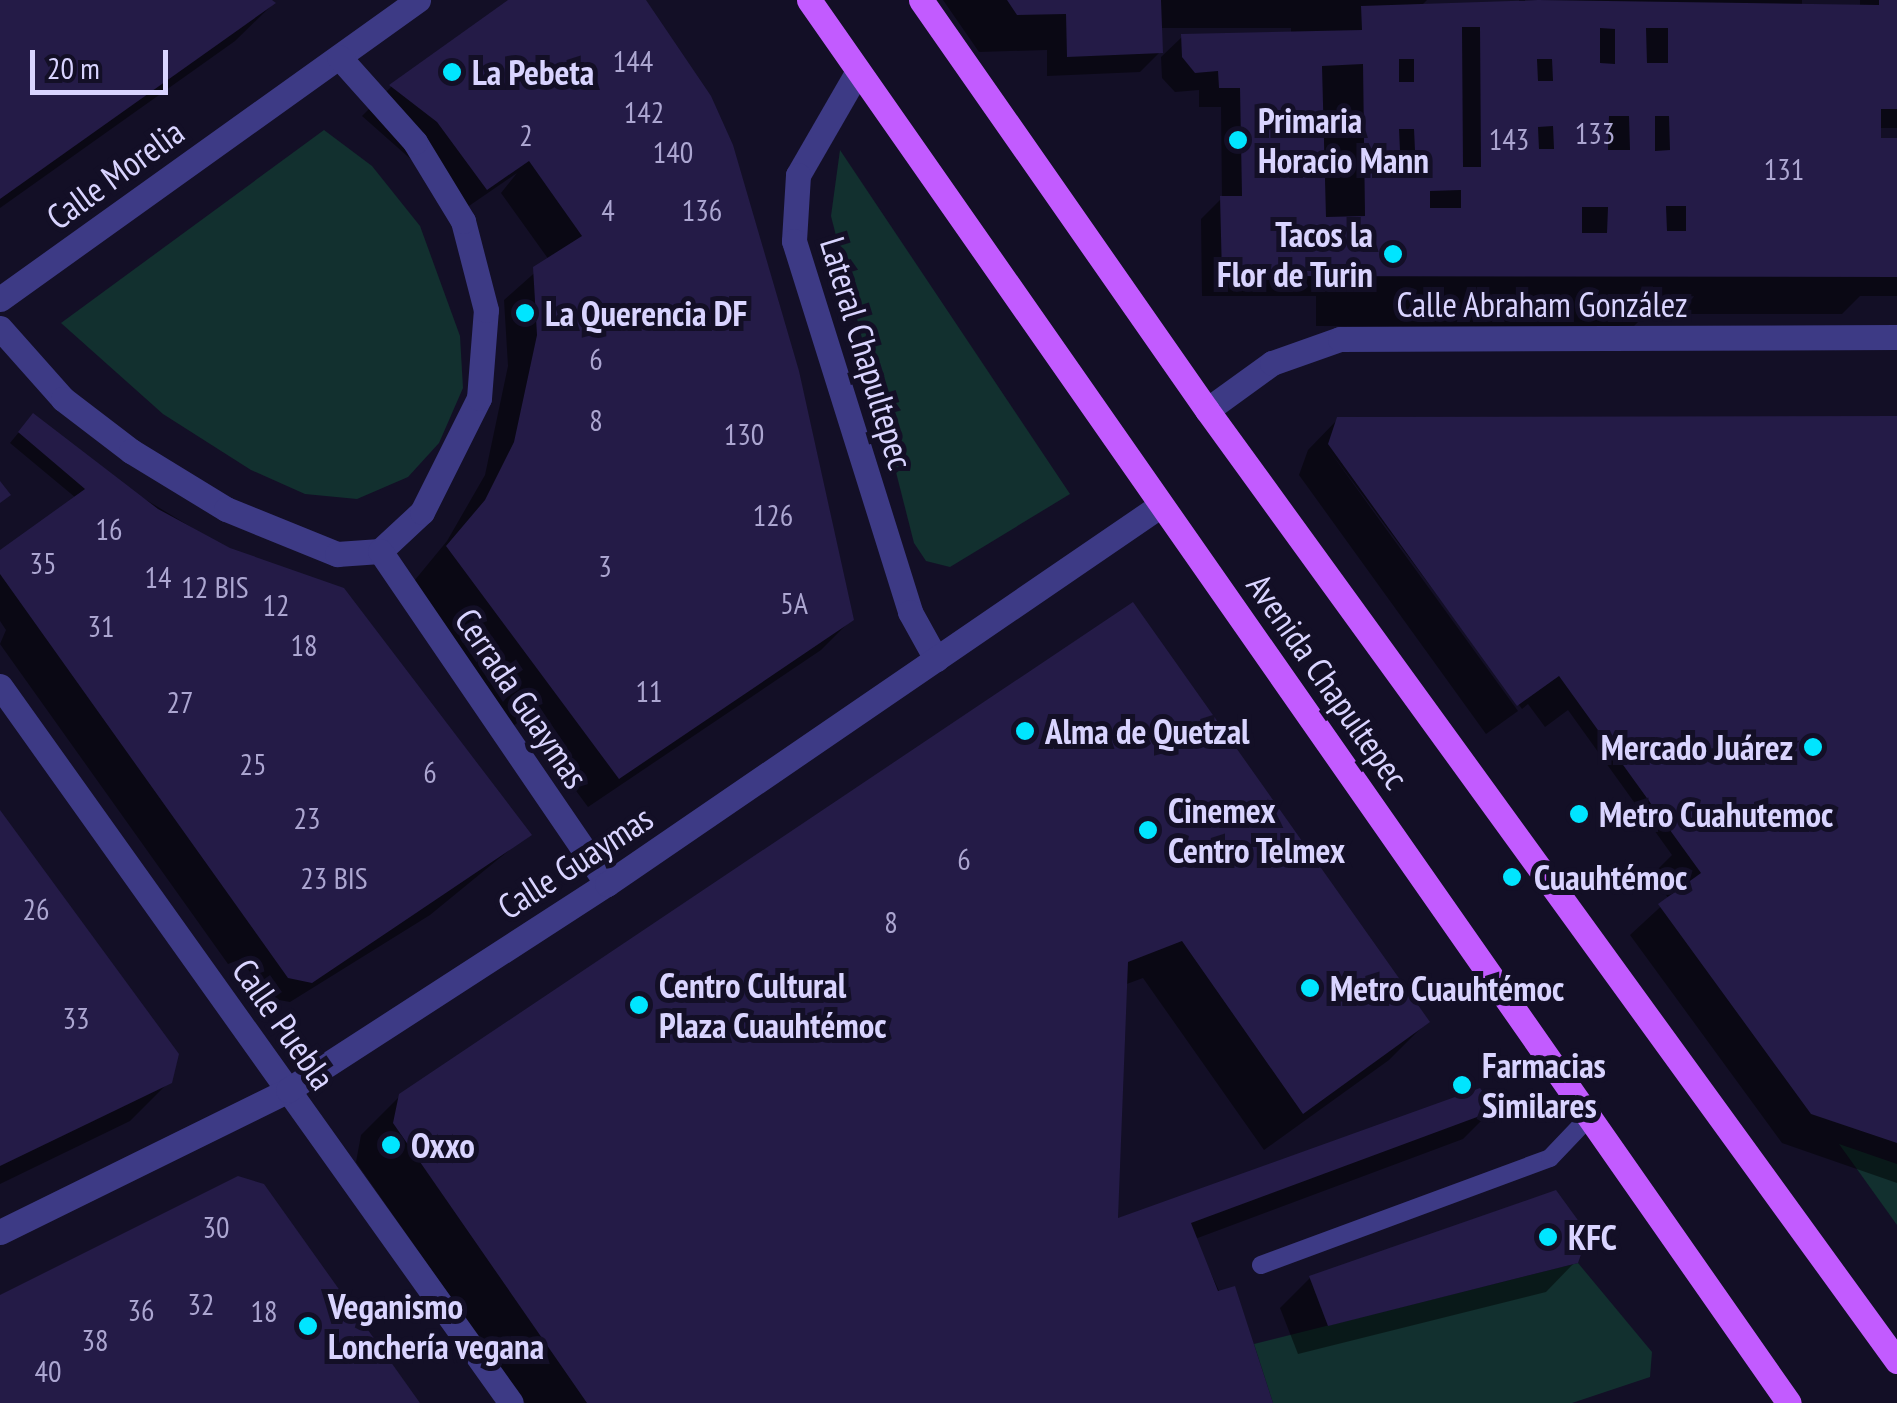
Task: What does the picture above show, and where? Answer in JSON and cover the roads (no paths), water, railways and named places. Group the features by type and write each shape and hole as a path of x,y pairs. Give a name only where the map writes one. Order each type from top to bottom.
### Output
{"main road":[{"name":"Avenida Chapultepec","path":"809,0 1789,1403"},
{"name":"Avenida Chapultepec","path":"921,0 1207,410 1897,1361"}],"street":[{"name":"Calle Morelia","path":"0,299 418,0"},
{"path":"0,328 63,399 132,451 226,509 337,554 380,551 422,512 479,398 486,310 463,222 414,142 339,56"},
{"name":"Lateral Chapultepec","path":"858,70 798,175 794,241 910,612 936,659"},
{"name":"Calle Abraham González","path":"1207,410 1272,363 1340,339 1897,337"},
{"name":"Calle Guaymas","path":"0,1232 288,1090 607,884 1161,505"},
{"name":"Cerrada Guaymas","path":"380,551 607,884"},
{"name":"Calle Puebla","path":"0,686 511,1403"}],"lane":[{"path":"1261,1265 1550,1158 1589,1117"}],"place":[{"name":"La Pebeta","path":"452,72"},
{"name":"Primaria Horacio Mann","path":"1238,140"},
{"name":"Tacos la Flor de Turin","path":"1393,254"},
{"name":"La Querencia DF","path":"525,313"},
{"name":"Alma de Quetzal","path":"1025,731"},
{"name":"Mercado Juárez","path":"1813,747"},
{"name":"Metro Cuahutemoc","path":"1579,814"},
{"name":"Cinemex Centro Telmex","path":"1148,830"},
{"name":"Cuauhtémoc","path":"1512,877"},
{"name":"Metro Cuauhtémoc","path":"1310,988"},
{"name":"Centro Cultural Plaza Cuauhtémoc","path":"639,1005"},
{"name":"Farmacias Similares","path":"1462,1085"},
{"name":"Oxxo","path":"391,1145"},
{"name":"KFC","path":"1548,1237"},
{"name":"Veganismo Lonchería vegana","path":"308,1326"}]}
